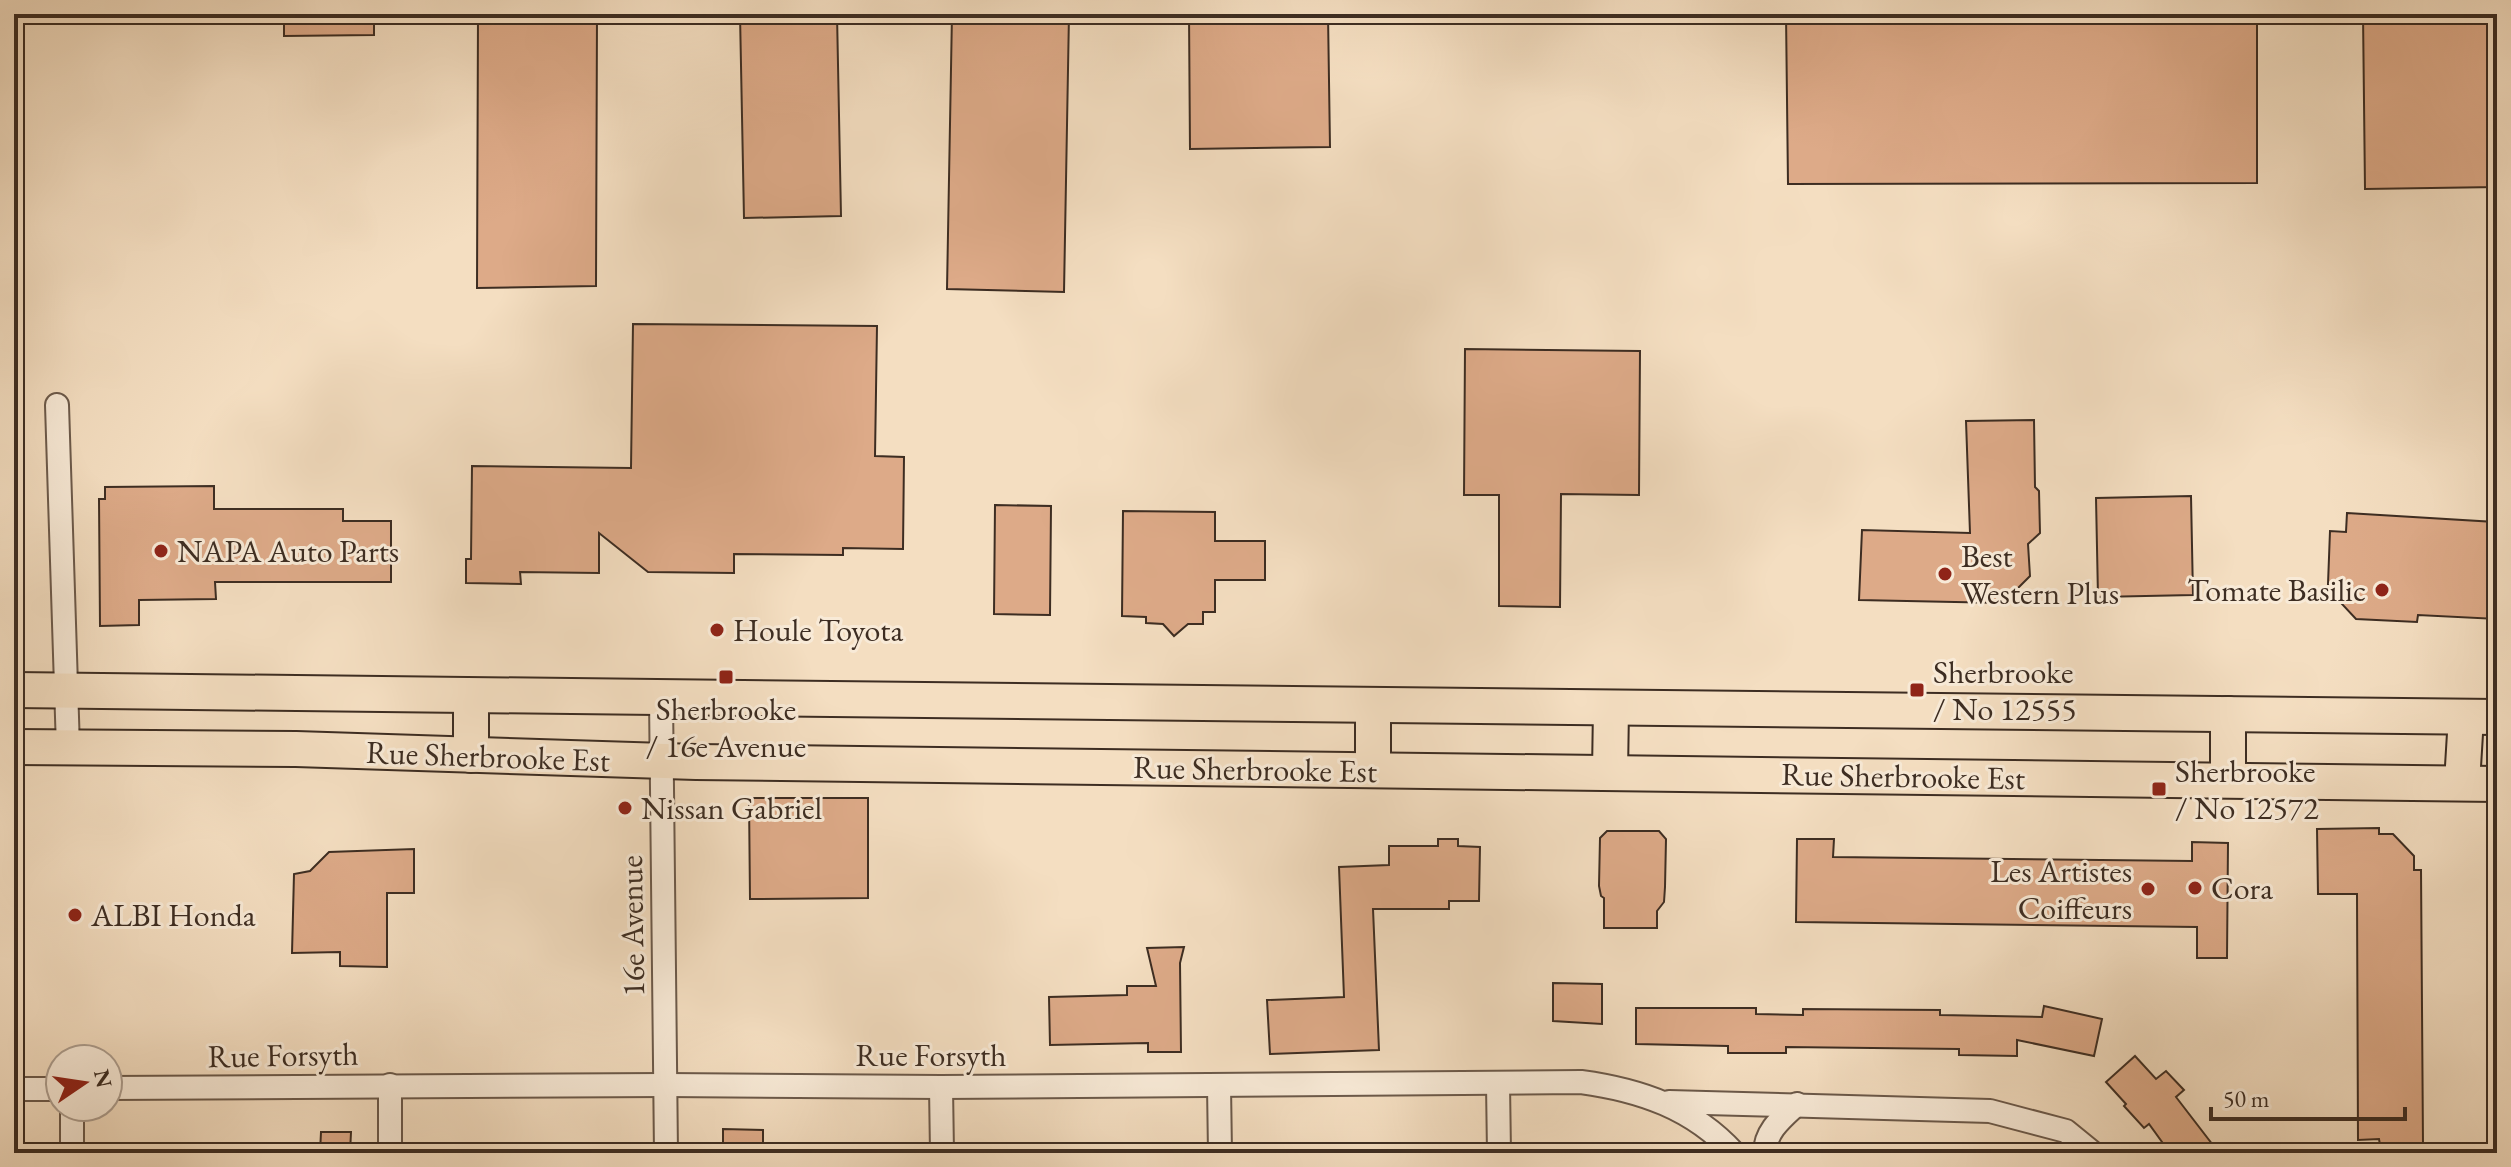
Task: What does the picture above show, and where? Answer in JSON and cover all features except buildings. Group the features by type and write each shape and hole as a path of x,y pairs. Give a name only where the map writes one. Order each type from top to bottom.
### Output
{"main road":[{"name":"Rue Sherbrooke Est","path":"14,690 2481,717"},
{"path":"296,749 297,694"},
{"path":"471,696 471,755"},
{"path":"1373,705 1373,770"},
{"path":"1610,773 1611,708"},
{"path":"2228,714 2228,780"},
{"path":"2462,783 2481,717"},
{"name":"Rue Sherbrooke Est","path":"14,747 296,749 662,762 2497,784"}],"street":[{"path":"57,405 68,748"},
{"name":"16e Avenue","path":"661,698 666,1153"},
{"name":"Rue Forsyth","path":"124,1088 1219,1086 1381,1082 1498,1084 1548,1080 1621,1088 1663,1101 1693,1118 1734,1153"},
{"path":"1498,1084 1499,1153"},
{"path":"390,1085 390,1153"},
{"path":"1219,1086 1220,1153"},
{"path":"941,1087 942,1153"},
{"path":"14,1089 44,1089"},
{"path":"1663,1101 1990,1111 2066,1131 2093,1153"},
{"path":"1765,1153 1765,1145 1774,1125 1797,1104"},
{"path":"72,1123 72,1153"}],"place":[{"name":"NAPA Auto Parts","path":"161,551"},
{"name":"Best Western Plus","path":"1945,574"},
{"name":"Tomate Basilic","path":"2382,590"},
{"name":"Houle Toyota","path":"717,630"},
{"name":"Sherbrooke / 16e Avenue","path":"726,677"},
{"name":"Sherbrooke / No 12555","path":"1917,690"},
{"name":"Sherbrooke / No 12572","path":"2159,789"},
{"name":"Nissan Gabriel","path":"625,808"},
{"name":"Cora","path":"2195,888"},
{"name":"Les Artistes Coiffeurs","path":"2148,889"},
{"name":"ALBI Honda","path":"75,915"}]}
